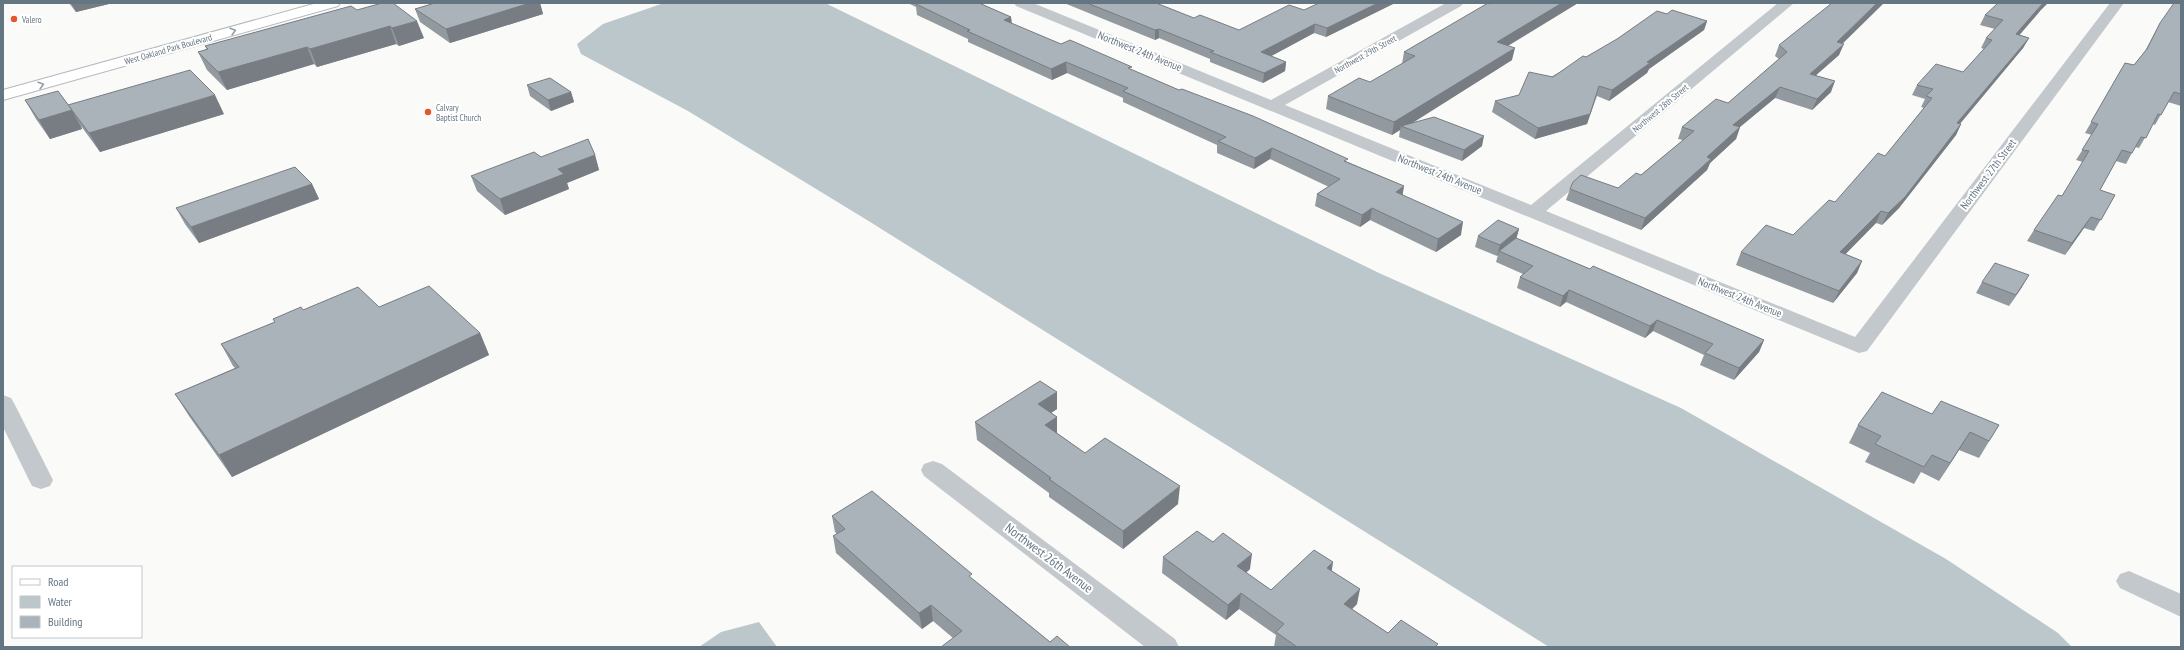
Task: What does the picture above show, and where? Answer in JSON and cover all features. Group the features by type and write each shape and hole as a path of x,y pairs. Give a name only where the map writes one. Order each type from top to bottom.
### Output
{"main road":[{"name":"West Oakland Park Boulevard","path":"3,80 283,3"},
{"name":"West Oakland Park Boulevard","path":"3,95 333,3"}],"street":[{"name":"Northwest 24th Avenue","path":"1021,3 1859,346"},
{"name":"Northwest 29th Street","path":"1273,105 1456,3"},
{"name":"Northwest 28th Street","path":"1534,212 1787,3"},
{"name":"Northwest 27th Street","path":"1859,346 2117,3"},
{"path":"3,403 41,480"},
{"name":"Northwest 26th Avenue","path":"933,470 1165,647"},
{"path":"2129,581 2181,606"}],"water":[{"path":"664,3 825,3 1379,273 1681,408 1946,559 2058,633 2072,647 1549,647 867,220 688,111 581,54 577,44 603,24"},
{"path":"759,622 777,647 699,647 721,632"}],"building":[{"path":"382,3 393,3 417,21 392,28 390,26 310,49 307,47 218,72 198,52 208,49 205,46 351,6 357,10"},
{"path":"435,3 530,3 446,29 415,9"},
{"path":"979,3 1011,17 1004,20 1061,44 1070,40 1132,67 1128,68 1179,90 1182,89 1253,116 1348,159 1344,161 1404,186 1396,192 1463,222 1438,239 1372,208 1362,215 1317,194 1340,179 1272,148 1255,158 1218,141 1226,137 1123,91 1128,88 1066,62 1051,69 967,31 970,30 916,4"},
{"path":"1087,3 1156,3 1194,18 1200,15 1239,30 1289,5 1304,10 1319,3 1378,3 1327,28 1315,24 1261,52 1286,62 1264,73 1210,52 1214,51 1159,29 1155,30"},
{"path":"1488,3 1562,3 1497,42 1515,48 1394,122 1328,96 1359,78 1370,82 1415,56 1404,52"},
{"path":"1832,3 1877,3 1837,42 1844,44 1810,74 1835,81 1817,99 1780,87 1733,125 1740,127 1707,157 1711,159 1645,218 1570,189 1573,182 1581,175 1618,188 1636,173 1641,175 1694,131 1682,127 1716,99 1728,103 1787,52 1779,45"},
{"path":"1998,3 2043,3 2016,34 2029,38 1957,123 1961,124 1905,197 1888,213 1881,211 1840,252 1862,261 1839,291 1741,252 1766,225 1793,235 1829,200 1835,202 1878,153 1885,156 1932,98 1926,96 1933,89 1917,85 1936,64 1963,72 1992,40 1986,38 2003,20 1985,15"},
{"path":"2174,3 2181,3 2181,94 2174,92 2161,115 2158,114 2146,138 2141,137 2132,153 2122,150 2100,190 2115,195 2101,220 2091,217 2072,243 2034,230 2058,195 2062,196 2089,151 2082,150 2098,124 2091,122 2125,63 2134,65 2147,49 2160,23"},
{"path":"1672,10 1707,21 1647,62 1650,63 1612,90 1599,86 1590,114 1538,128 1495,101 1519,95 1529,72 1553,77 1583,56 1586,57 1617,39 1657,11 1667,14"},
{"path":"190,70 215,95 89,133 68,105"},
{"path":"550,78 571,92 548,100 527,85"},
{"path":"58,91 72,110 39,120 25,100"},
{"path":"1434,117 1484,136 1464,150 1401,126"},
{"path":"588,139 595,155 558,169 564,174 500,199 471,176 534,152 541,157"},
{"path":"295,167 312,184 191,227 176,208"},
{"path":"1498,220 1519,229 1500,245 1478,236"},
{"path":"1516,238 1590,269 1593,266 1764,340 1739,368 1705,353 1713,344 1657,320 1650,326 1569,290 1563,296 1520,277 1533,266 1499,251"},
{"path":"1995,263 2029,275 2016,295 1982,282"},
{"path":"429,286 480,333 219,455 175,394 239,367 221,344 275,322 273,319 301,307 303,310 358,287 379,307"},
{"path":"1040,381 1057,392 1038,404 1057,417 1045,425 1085,453 1105,438 1180,486 1123,531 1049,479 1051,478 975,422"},
{"path":"1882,392 1932,414 1941,401 1999,425 1989,441 1970,432 1950,463 1932,455 1924,467 1875,444 1881,436 1858,425"},
{"path":"872,491 972,574 969,576 1050,642 1057,636 1070,647 941,647 962,631 931,605 919,613 833,536 845,529 832,516"},
{"path":"1197,531 1213,542 1223,533 1252,554 1237,566 1271,590 1314,550 1333,562 1327,568 1360,589 1344,604 1388,633 1401,620 1438,644 1435,647 1297,647 1276,632 1284,624 1241,593 1228,605 1163,557"}],"place":[{"name":"Valero","path":"14,19"},
{"name":"Calvary Baptist Church","path":"428,112"}]}
